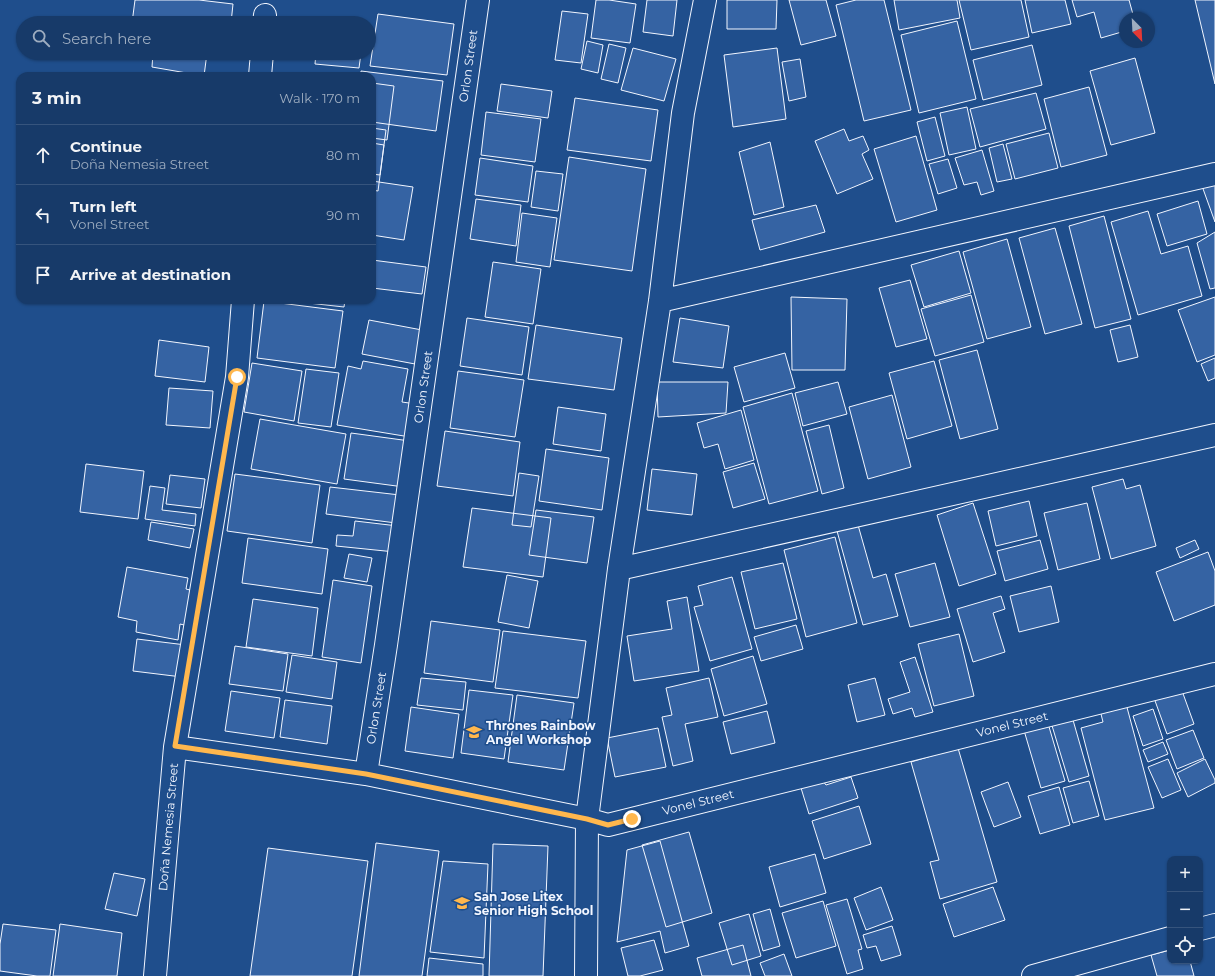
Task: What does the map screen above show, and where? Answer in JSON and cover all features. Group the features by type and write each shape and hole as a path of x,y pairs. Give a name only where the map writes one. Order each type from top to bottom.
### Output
{"street":[{"name":"Orlon Street","path":"366,774 478,0"},
{"path":"586,976 587,819 619,569 660,301 683,113 705,0"},
{"path":"260,72 261,60"},
{"path":"660,301 1215,174"},
{"name":"Doña Nemesia Street","path":"155,976 175,746 237,377 243,304"},
{"path":"619,569 1215,435"},
{"name":"Vonel Street","path":"175,746 366,774 587,819 608,825 1215,674"},
{"path":"1203,928 1215,925"},
{"path":"1033,976 1167,939"}],"building":[{"path":"135,0 199,0 233,4 232,16 133,16"},
{"path":"596,0 609,0 636,4 630,43 591,38"},
{"path":"647,0 677,0 673,36 643,32"},
{"path":"727,0 777,0 776,29 727,29"},
{"path":"789,0 826,0 836,36 801,45"},
{"path":"856,0 884,0 911,110 864,121 836,5"},
{"path":"894,0 957,0 960,18 899,30"},
{"path":"959,0 1021,0 1029,37 971,50"},
{"path":"1025,0 1065,0 1071,24 1032,33"},
{"path":"1072,0 1129,0 1132,12 1119,12 1119,33 1101,38 1094,12 1077,17"},
{"path":"1195,0 1215,0 1215,84"},
{"path":"562,11 588,14 581,63 555,60"},
{"path":"378,14 454,24 447,75 370,66 371,60 376,60 376,27"},
{"path":"957,21 976,99 919,113 901,35"},
{"path":"587,41 603,45 598,73 581,69"},
{"path":"609,44 626,48 618,83 601,79"},
{"path":"1032,45 1042,85 983,100 973,60"},
{"path":"633,48 676,59 664,101 621,90"},
{"path":"777,48 786,119 733,127 724,55"},
{"path":"1135,58 1155,133 1111,145 1090,71"},
{"path":"800,59 806,97 789,101 782,62"},
{"path":"152,60 206,60 205,72 181,72 152,67"},
{"path":"315,60 360,60 359,68 315,64"},
{"path":"376,73 443,81 436,131 376,123"},
{"path":"376,84 394,86 387,140 376,139"},
{"path":"501,84 552,91 548,118 497,111"},
{"path":"1089,87 1107,155 1061,167 1044,99"},
{"path":"1036,93 1046,129 980,147 970,109"},
{"path":"575,98 658,110 651,161 567,150"},
{"path":"967,107 976,149 949,155 940,113"},
{"path":"486,112 541,119 535,162 481,155"},
{"path":"935,117 945,156 927,161 917,122"},
{"path":"376,129 386,130 380,175 376,174"},
{"path":"844,129 849,141 863,136 869,150 862,154 873,179 837,194 815,141"},
{"path":"1049,133 1058,168 1015,179 1006,144"},
{"path":"916,136 937,210 896,222 874,149"},
{"path":"770,142 784,207 754,215 739,152"},
{"path":"376,144 384,145 378,191 376,191"},
{"path":"1003,144 1012,179 997,182 989,148"},
{"path":"982,150 994,191 981,195 977,182 964,185 955,158"},
{"path":"569,157 646,169 632,271 554,260"},
{"path":"480,158 533,166 528,202 475,195"},
{"path":"948,159 957,188 938,194 929,164"},
{"path":"536,171 563,174 558,211 531,207"},
{"path":"1215,181 1215,222 1202,186"},
{"path":"376,182 413,187 404,240 376,236"},
{"path":"476,199 521,205 516,246 470,239"},
{"path":"1198,201 1207,234 1167,246 1157,214"},
{"path":"816,205 825,232 760,250 752,220"},
{"path":"1148,211 1161,254 1188,246 1202,296 1138,315 1111,222"},
{"path":"522,213 557,218 550,267 516,262"},
{"path":"1104,216 1131,319 1095,328 1069,226"},
{"path":"1055,228 1082,324 1045,334 1019,238"},
{"path":"1215,232 1215,288 1210,289 1197,243"},
{"path":"1007,239 1031,327 987,339 963,252"},
{"path":"959,251 971,293 924,307 911,265"},
{"path":"376,261 426,267 422,294 376,288"},
{"path":"493,262 541,269 533,324 485,317"},
{"path":"910,280 927,339 896,347 879,288"},
{"path":"971,295 984,342 935,356 921,309"},
{"path":"791,297 847,299 845,370 792,370"},
{"path":"1215,297 1215,355 1197,362 1178,310"},
{"path":"264,304 288,304 343,311 335,368 257,358"},
{"path":"317,304 344,304 344,307"},
{"path":"467,318 529,327 522,375 460,366"},
{"path":"680,318 729,326 723,368 673,362"},
{"path":"369,320 422,330 415,364 362,354"},
{"path":"536,325 622,338 614,390 528,379"},
{"path":"1130,325 1138,357 1118,362 1110,330"},
{"path":"159,340 209,347 205,382 155,376"},
{"path":"977,350 998,429 960,439 939,360"},
{"path":"785,353 795,388 744,402 734,367"},
{"path":"1215,358 1215,378 1208,381 1201,364"},
{"path":"363,361 408,369 402,402 416,404 410,437 337,425 348,366 361,369"},
{"path":"934,361 952,426 907,439 889,373"},
{"path":"252,363 302,371 294,421 244,412"},
{"path":"306,369 339,373 331,427 298,423"},
{"path":"458,371 524,380 515,437 450,428"},
{"path":"657,382 728,382 726,413 658,417"},
{"path":"838,382 847,414 803,426 795,393"},
{"path":"169,388 213,391 210,428 166,425"},
{"path":"792,393 818,491 769,504 743,407"},
{"path":"892,395 911,467 868,479 849,407"},
{"path":"558,407 606,414 601,451 553,444"},
{"path":"741,410 754,460 725,469 718,444 704,448 697,423"},
{"path":"260,419 346,434 337,484 251,469"},
{"path":"829,425 844,488 822,494 806,431"},
{"path":"445,431 520,442 513,496 437,486"},
{"path":"351,433 410,441 404,487 344,479"},
{"path":"546,449 609,458 602,510 539,501"},
{"path":"754,463 765,499 733,508 723,472"},
{"path":"86,464 144,471 138,519 80,512"},
{"path":"652,469 697,474 692,515 647,510"},
{"path":"519,473 539,476 531,527 512,525"},
{"path":"235,474 320,485 312,543 227,531"},
{"path":"170,475 205,479 201,508 166,504"},
{"path":"1123,479 1126,489 1140,485 1156,546 1111,559 1092,487"},
{"path":"150,486 165,488 162,510 196,514 195,526 145,519"},
{"path":"330,487 400,495 396,523 326,514"},
{"path":"1029,501 1037,536 996,546 988,511"},
{"path":"973,503 996,574 959,586 937,515"},
{"path":"1087,503 1100,559 1058,570 1044,513"},
{"path":"472,508 551,518 543,577 463,567"},
{"path":"536,510 594,517 587,563 529,555"},
{"path":"355,521 398,526 395,552 336,546 337,535 353,536"},
{"path":"151,522 194,529 190,548 148,540"},
{"path":"858,525 873,578 886,574 898,616 863,625 837,531"},
{"path":"835,537 857,623 806,637 784,550"},
{"path":"248,538 328,549 322,594 242,583"},
{"path":"1040,540 1048,569 1005,581 997,551"},
{"path":"1195,540 1199,549 1180,558 1176,548"},
{"path":"1208,552 1215,571 1215,605 1174,621 1156,572"},
{"path":"349,554 372,558 367,582 344,578"},
{"path":"783,563 797,619 755,629 741,572"},
{"path":"935,563 950,617 910,627 895,574"},
{"path":"127,567 188,578 186,589 194,591 188,626 180,624 178,640 136,632 137,621 118,617"},
{"path":"507,575 538,581 529,628 498,622"},
{"path":"732,577 752,649 710,661 694,607 703,605 698,586"},
{"path":"333,580 372,586 361,663 322,657"},
{"path":"1051,586 1059,622 1019,632 1010,596"},
{"path":"1001,596 1005,609 993,613 1005,652 973,662 957,609"},
{"path":"687,597 699,671 634,681 627,636 672,629 667,601"},
{"path":"253,599 318,608 312,656 246,647"},
{"path":"431,621 500,630 493,682 424,673"},
{"path":"796,625 803,649 761,661 754,637"},
{"path":"503,631 586,641 578,698 495,688"},
{"path":"959,634 974,696 934,706 918,644"},
{"path":"137,639 186,645 182,677 133,671"},
{"path":"235,646 288,654 283,691 229,684"},
{"path":"292,655 337,662 332,699 286,692"},
{"path":"753,656 767,704 724,716 711,669"},
{"path":"915,657 933,712 915,717 912,708 893,714 888,699 910,692 900,662"},
{"path":"421,678 466,682 463,710 417,705"},
{"path":"709,678 718,717 685,724 693,761 673,766 662,717 672,715 666,688"},
{"path":"875,678 885,715 857,722 848,685"},
{"path":"1181,688 1194,724 1167,734 1154,698"},
{"path":"469,690 513,695 504,759 461,753"},
{"path":"231,691 280,698 274,738 225,731"},
{"path":"517,695 574,703 564,770 508,762"},
{"path":"285,700 332,706 327,744 280,737"},
{"path":"1125,700 1154,808 1105,820 1081,728 1103,722 1099,706"},
{"path":"411,707 459,714 453,758 405,751"},
{"path":"1153,709 1163,739 1143,746 1133,716"},
{"path":"767,711 775,743 731,754 723,722"},
{"path":"1071,713 1089,776 1069,782 1050,719"},
{"path":"1047,720 1065,781 1041,788 1023,727"},
{"path":"658,728 666,767 615,777 607,738"},
{"path":"1193,730 1204,758 1177,769 1166,740"},
{"path":"1163,742 1168,754 1148,762 1143,750"},
{"path":"958,748 997,882 940,899 930,862 939,860 911,762"},
{"path":"1168,759 1181,790 1162,798 1148,767"},
{"path":"1205,759 1215,783 1188,797 1177,773"},
{"path":"851,777 858,798 809,814 801,788 823,781 826,785"},
{"path":"1089,781 1099,816 1073,823 1063,788"},
{"path":"1008,782 1021,817 994,827 981,792"},
{"path":"1059,787 1070,825 1040,834 1028,796"},
{"path":"859,806 871,844 824,859 812,821"},
{"path":"689,832 712,913 666,927 642,845"},
{"path":"660,841 689,946 665,953 660,931 617,942 627,850"},
{"path":"376,843 439,851 422,976 359,976"},
{"path":"493,844 548,846 543,976 489,976"},
{"path":"268,848 368,861 352,976 250,976"},
{"path":"815,854 826,893 780,907 769,867"},
{"path":"443,861 488,864 484,958 430,952"},
{"path":"114,873 145,879 137,916 105,909"},
{"path":"881,887 893,920 866,930 854,898"},
{"path":"993,887 1005,920 954,937 943,904"},
{"path":"847,899 862,949 858,950 863,969 847,974 826,905"},
{"path":"823,901 836,946 796,958 782,913"},
{"path":"770,909 780,946 763,951 753,914"},
{"path":"749,914 761,956 732,965 719,923"},
{"path":"3,924 56,930 50,976 37,976 0,971 0,944"},
{"path":"60,924 122,933 117,976 53,976"},
{"path":"892,926 901,955 881,961 876,946 867,948 863,935"},
{"path":"654,940 663,970 640,976 628,976 621,948"},
{"path":"743,945 751,976 702,976 697,958"},
{"path":"1167,951 1167,964 1191,964 1194,976 1157,976 1151,955"},
{"path":"784,954 792,976 765,976 760,963"},
{"path":"429,958 483,964 483,976 427,976"}],"place":[{"name":"Thrones Rainbow Angel Workshop","path":"474,732"},
{"name":"San Jose Litex Senior High School","path":"462,903"}],"route":[{"path":"237,377 175,746 366,774 587,819 608,825 632,819"}]}
